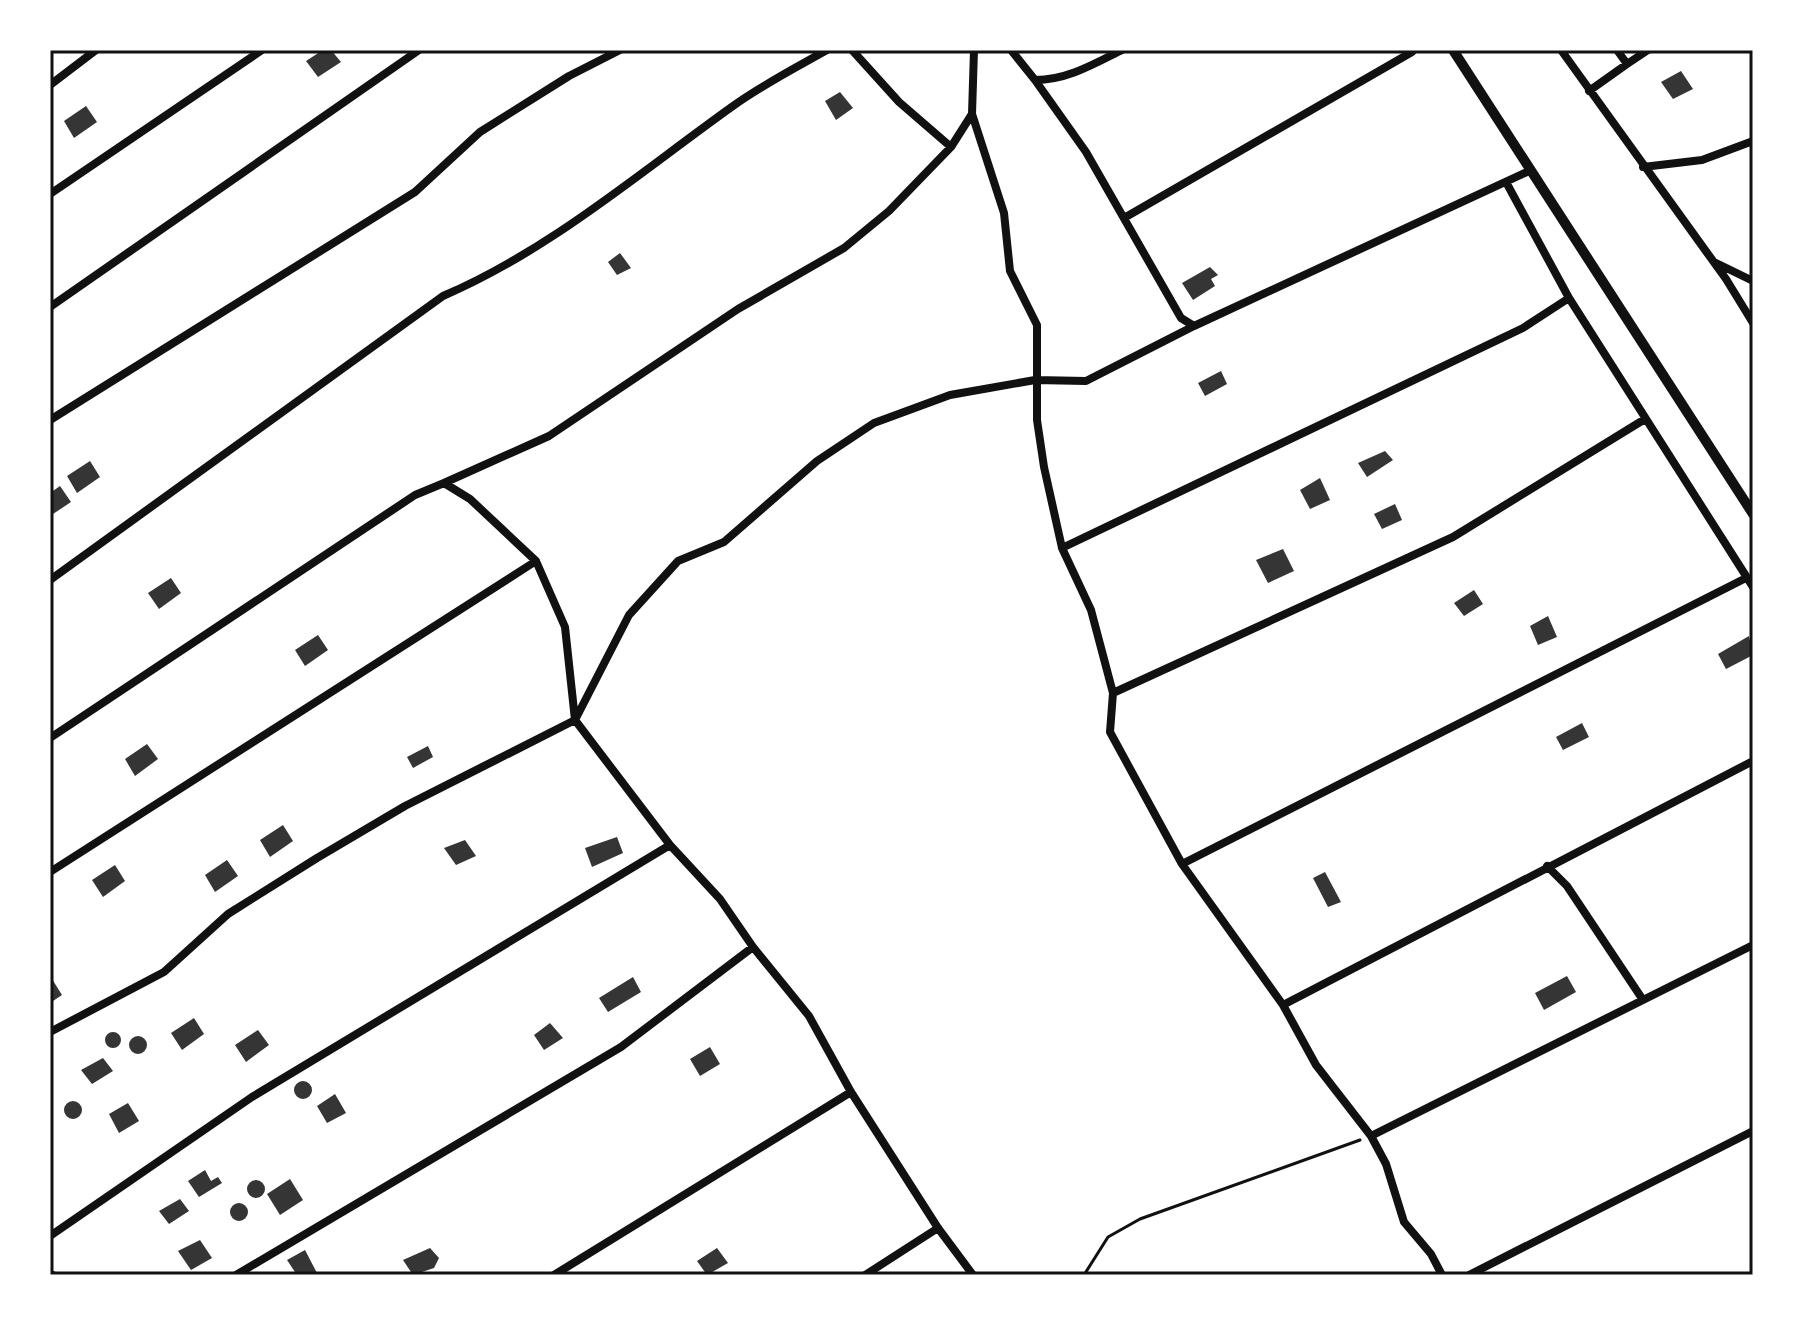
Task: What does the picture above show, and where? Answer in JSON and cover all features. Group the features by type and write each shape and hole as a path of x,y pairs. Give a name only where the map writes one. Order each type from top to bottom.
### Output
{"street":[{"path":"50,85 96,50"},
{"path":"50,194 262,50"},
{"path":"50,307 419,50"},
{"path":"50,420 415,192 480,132 569,76 620,50"},
{"path":"50,580 443,296 474,282 584,216 736,104 827,50"},
{"path":"852,50 899,102 951,147"},
{"path":"974,50 972,114 1004,213 1010,271 1037,325 1037,420 1062,548 1091,610 1113,693 1110,732 1182,864 1283,1005 1316,1065 1371,1136 1386,1164 1404,1222 1431,1254 1442,1275"},
{"path":"1011,50 1086,152 1181,318 1194,326"},
{"path":"1035,80 1053,80 1080,71 1122,50"},
{"path":"1453,50 1529,171 1691,413 1753,514"},
{"path":"1561,50 1712,260 1753,323"},
{"path":"1617,50 1627,64"},
{"path":"1589,91 1648,50"},
{"path":"1124,218 1412,52"},
{"path":"50,738 415,495 549,436 738,309 844,248 889,211 951,147 972,114"},
{"path":"1643,167 1702,160 1753,141"},
{"path":"50,1032 164,972 228,914 317,858 405,806 575,720 629,615 678,561 724,542 817,461 874,423 950,395 1035,380 1086,381 1194,326 1529,171"},
{"path":"1506,182 1569,298 1753,587"},
{"path":"1712,260 1753,281"},
{"path":"1062,548 1523,328 1569,298"},
{"path":"1113,693 1453,537 1645,419"},
{"path":"444,483 470,499 536,561 565,627 575,720 670,845 720,899 753,947 809,1016 851,1092 938,1228 973,1275"},
{"path":"50,872 536,561"},
{"path":"1182,864 1746,578"},
{"path":"1283,1005 1753,761"},
{"path":"50,1236 252,1097 670,845"},
{"path":"1547,866 1567,886 1643,1000"},
{"path":"1371,1136 1753,945"},
{"path":"236,1275 621,1047 753,947"},
{"path":"554,1275 851,1092"},
{"path":"1469,1275 1753,1131"},
{"path":"865,1275 938,1228"}],"path":[{"path":"1084,1275 1108,1237 1140,1219 1371,1136"}],"building":[{"path":"323,50 331,50 341,62 318,77 306,61"},
{"path":"1681,71 1693,89 1673,99 1661,82"},
{"path":"840,92 853,108 836,120 825,101"},
{"path":"86,106 97,122 74,138 64,121"},
{"path":"620,253 631,268 617,275 608,262"},
{"path":"1210,267 1218,275 1211,279 1215,286 1193,300 1182,283"},
{"path":"1221,371 1227,384 1205,396 1198,383"},
{"path":"1385,451 1393,460 1367,477 1358,463"},
{"path":"90,461 100,477 77,493 67,476"},
{"path":"1320,478 1330,500 1310,509 1300,490"},
{"path":"60,486 71,502 50,516 50,493"},
{"path":"1395,504 1402,520 1382,529 1374,514"},
{"path":"1283,549 1294,571 1268,583 1256,560"},
{"path":"171,578 181,593 159,609 148,593"},
{"path":"1474,590 1483,604 1464,616 1454,603"},
{"path":"1548,616 1557,637 1538,645 1530,626"},
{"path":"318,635 328,650 305,666 295,650"},
{"path":"1749,636 1753,655 1726,669 1718,654"},
{"path":"1582,723 1589,737 1563,750 1556,737"},
{"path":"147,744 158,759 135,776 125,759"},
{"path":"428,746 433,757 413,768 407,757"},
{"path":"283,825 293,841 270,857 260,840"},
{"path":"617,837 623,853 592,867 585,848"},
{"path":"465,840 476,856 456,865 444,848"},
{"path":"227,860 238,876 215,892 205,875"},
{"path":"115,865 125,881 103,897 92,880"},
{"path":"1325,872 1341,902 1328,907 1313,878"},
{"path":"1567,976 1576,992 1544,1010 1535,993"},
{"path":"633,977 641,992 608,1012 599,998"},
{"path":"50,980 62,995 50,1003"},
{"path":"194,1018 204,1034 182,1050 171,1033"},
{"path":"550,1023 563,1038 544,1050 534,1035"},
{"path":"258,1030 269,1045 246,1062 235,1045"},
{"path":"110,1032 116,1032 121,1040 119,1046 110,1048 105,1043 105,1037"},
{"path":"138,1036 147,1045 138,1054 129,1045"},
{"path":"710,1047 720,1064 700,1076 690,1059"},
{"path":"103,1058 113,1071 92,1084 81,1070"},
{"path":"303,1081 312,1090 303,1099 294,1090"},
{"path":"335,1094 346,1113 327,1123 317,1106"},
{"path":"73,1101 82,1110 73,1119 64,1110"},
{"path":"128,1103 139,1121 119,1133 109,1114"},
{"path":"205,1170 211,1181 218,1177 222,1183 199,1197 188,1181"},
{"path":"290,1179 303,1200 280,1215 267,1194"},
{"path":"256,1180 265,1189 256,1198 247,1189"},
{"path":"180,1199 189,1211 169,1224 159,1211"},
{"path":"239,1203 248,1212 239,1221 230,1212"},
{"path":"200,1240 212,1258 191,1270 178,1251"},
{"path":"430,1248 439,1258 434,1268 413,1275 403,1260"},
{"path":"717,1248 728,1263 707,1275 697,1261"},
{"path":"305,1250 318,1275 297,1275 287,1260"}]}
